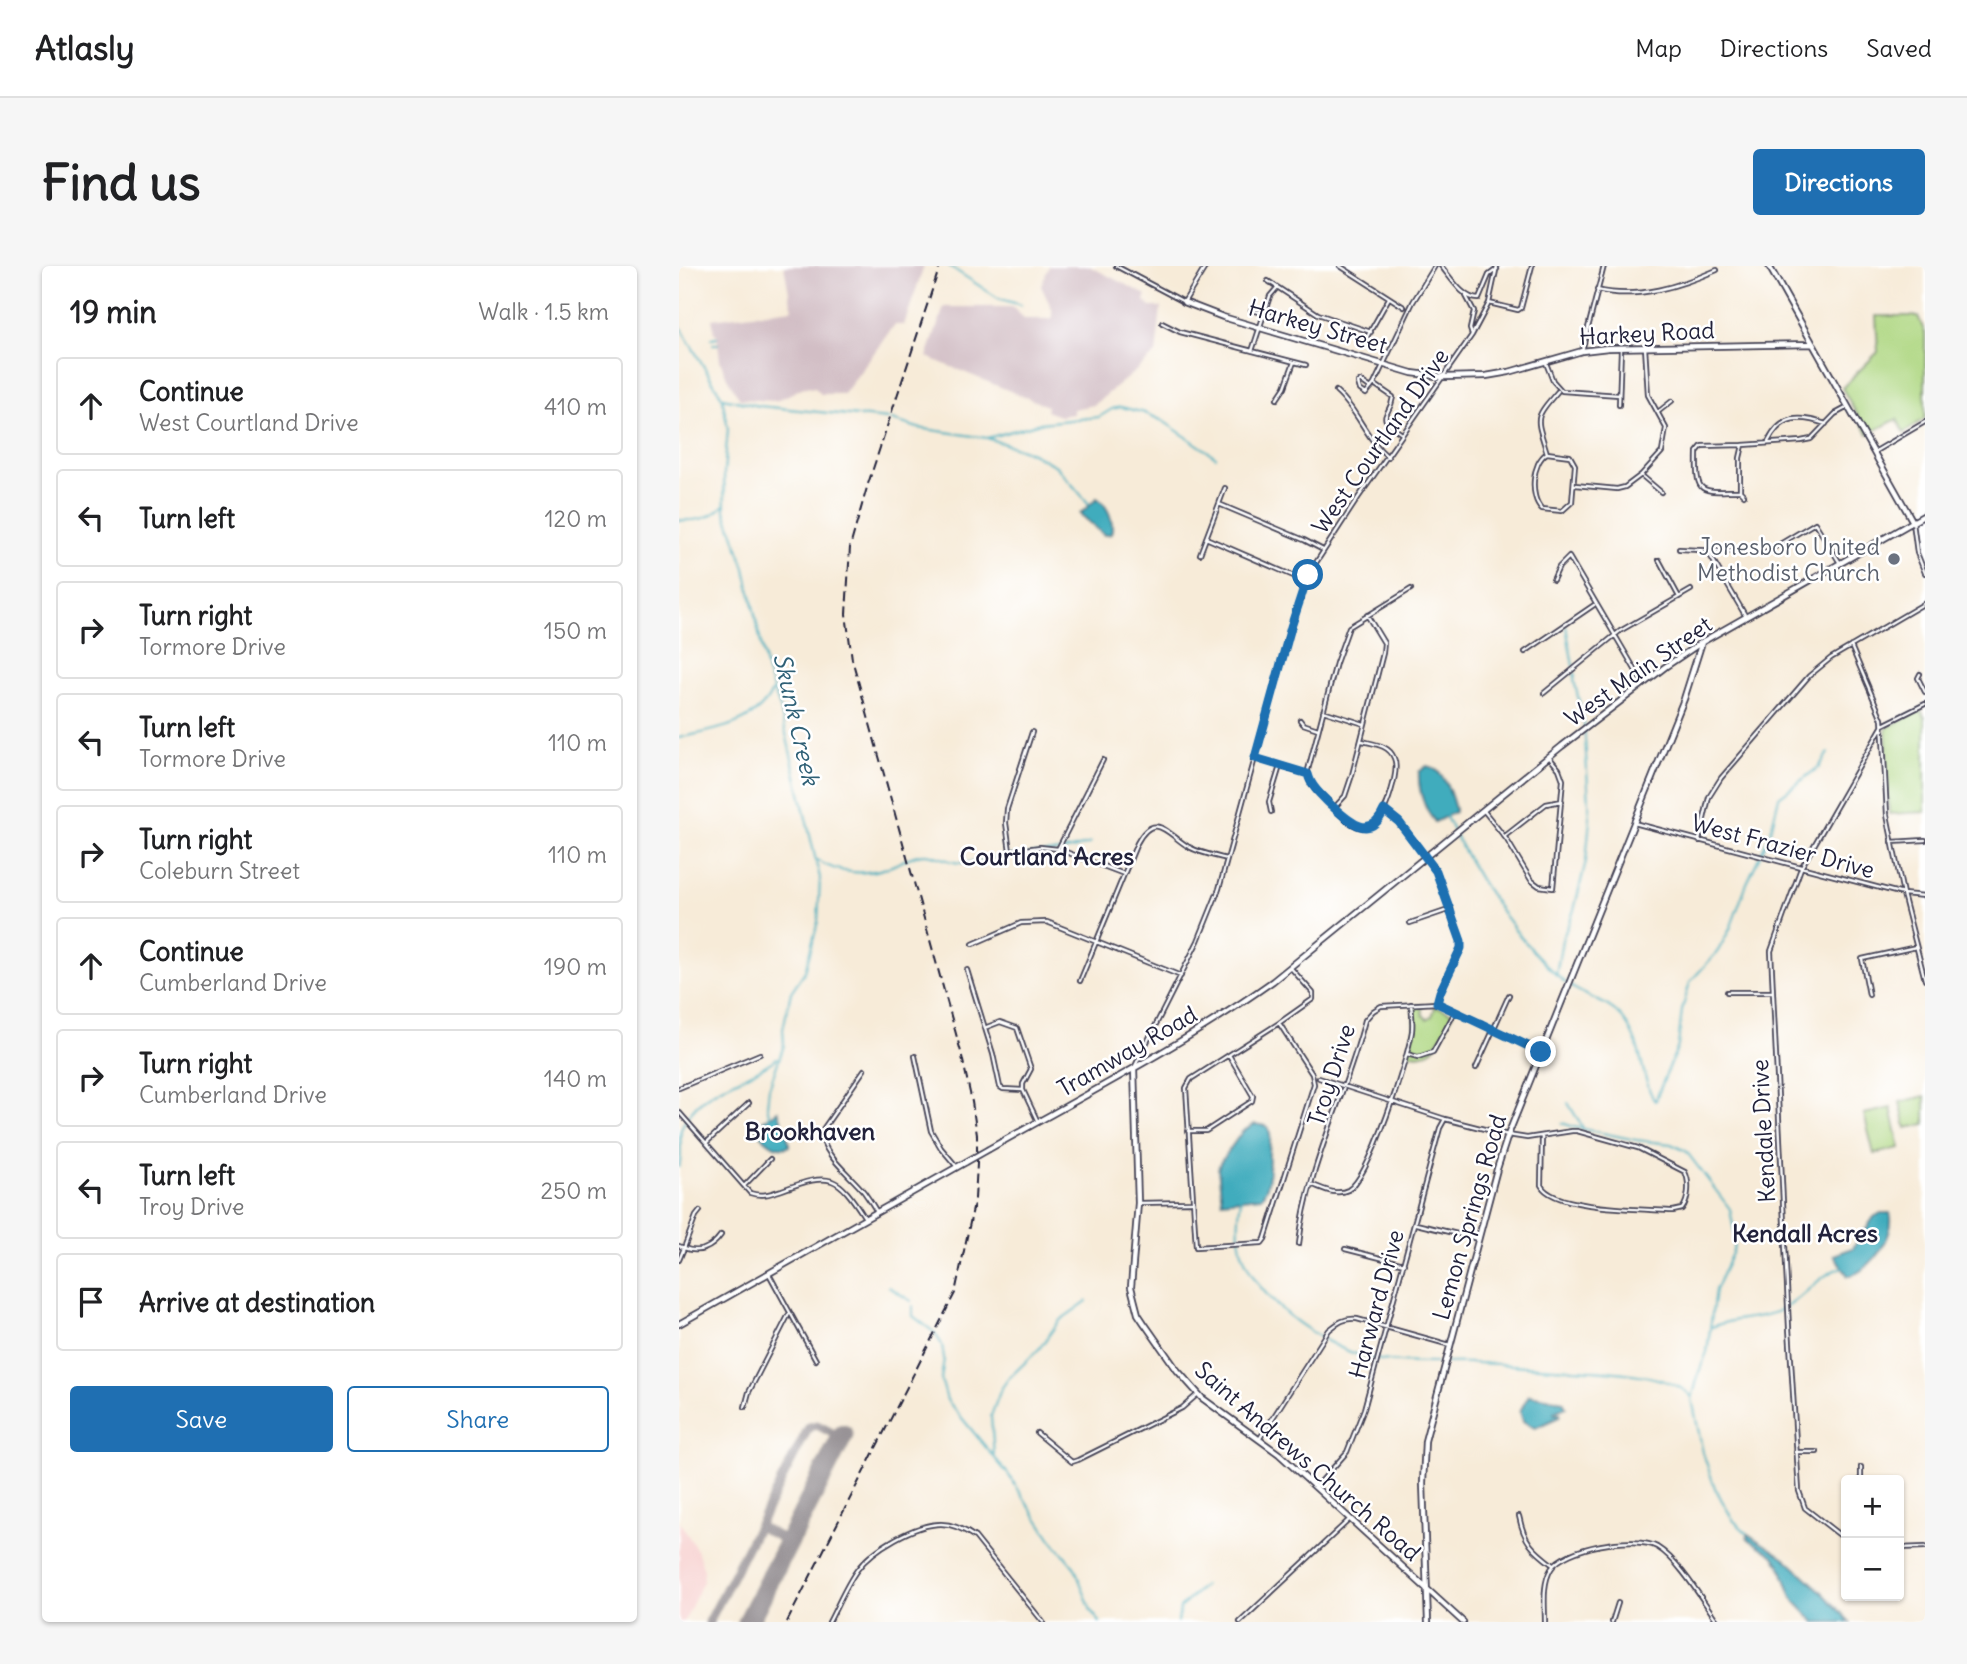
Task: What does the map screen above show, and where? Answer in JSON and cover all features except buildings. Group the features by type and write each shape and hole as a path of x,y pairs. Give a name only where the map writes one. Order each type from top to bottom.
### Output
{"street":[{"path":"1116,266 1184,302 1206,266"},
{"path":"1340,266 1404,307"},
{"path":"1371,388 1413,302 1435,266"},
{"path":"1441,266 1466,296 1474,311 1470,329 1472,335"},
{"path":"1489,303 1512,310 1521,308 1532,266"},
{"path":"1581,351 1604,266"},
{"path":"1769,266 1913,522 1917,553 1925,573"},
{"path":"1466,296 1479,299 1484,293 1489,275 1497,267"},
{"name":"West Courtland Drive","path":"1133,1068 1181,976 1212,908 1305,581 1323,550 1472,335 1489,303 1497,267"},
{"path":"1597,290 1616,295 1645,293 1689,282 1717,270"},
{"path":"1268,281 1318,314 1371,332"},
{"path":"1252,351 1270,296 1277,288"},
{"path":"1363,344 1389,298"},
{"name":"Harkey Street","path":"1184,302 1201,310 1418,374 1444,377"},
{"path":"1251,310 1278,317"},
{"path":"1162,323 1180,332 1307,365"},
{"name":"Harkey Road","path":"1444,377 1501,374 1581,351 1813,344"},
{"path":"1575,485 1621,489 1641,475 1664,447 1666,428 1648,395 1645,347"},
{"path":"1619,405 1621,348"},
{"path":"1546,361 1559,390 1619,395"},
{"path":"1277,399 1285,387 1294,362"},
{"path":"1374,384 1393,397 1393,402 1385,414 1386,420 1403,434"},
{"path":"1547,453 1538,420 1539,414 1559,390"},
{"path":"1336,391 1350,405 1376,445 1388,457"},
{"path":"1658,412 1672,401"},
{"path":"1742,445 1742,493 1707,491 1699,487 1696,479 1697,452 1702,446 1801,442 1811,439 1835,414 1848,407"},
{"path":"1768,442 1777,426 1789,420 1813,420 1826,424"},
{"path":"1874,452 1925,422"},
{"path":"1547,453 1570,456 1575,465 1573,502 1562,511 1542,509 1534,494 1537,464 1547,453"},
{"path":"1641,475 1661,492"},
{"path":"1199,554 1225,488"},
{"path":"1219,504 1323,550"},
{"name":"West Main Street","path":"1555,753 1643,683 1702,642 1925,515"},
{"path":"1679,549 1765,553 1815,523 1840,563"},
{"path":"1206,538 1305,581"},
{"path":"1707,550 1747,618"},
{"path":"1553,580 1559,567 1569,557 1643,683"},
{"path":"1659,560 1679,597"},
{"path":"1362,741 1388,750 1395,759 1396,772 1380,818 1373,826 1363,827 1347,820 1334,808 1310,782 1308,774 1349,627 1411,589"},
{"path":"1544,694 1620,631 1691,590"},
{"path":"1699,841 1709,797 1721,778 1809,676 1851,646 1925,603"},
{"path":"1525,652 1595,604"},
{"path":"1334,808 1345,796 1380,670 1384,643 1367,615"},
{"name":"Lemon Springs Road","path":"1428,1622 1424,1456 1427,1432 1478,1239 1508,1135 1684,699 1702,642"},
{"path":"1851,646 1879,709 1883,725 1885,795 1892,842 1925,980"},
{"path":"1920,674 1925,692"},
{"path":"1883,725 1925,704"},
{"path":"1324,711 1364,724"},
{"path":"1300,720 1303,724 1319,729"},
{"name":"Kendale Drive","path":"1843,1538 1810,1513 1802,1503 1799,1491 1771,951 1801,868 1883,725"},
{"path":"1032,733 1007,809 1010,851 1039,847 1058,849 1124,874"},
{"name":"Tramway Road","path":"679,1324 1218,1019 1290,967 1555,753"},
{"path":"1484,811 1505,836 1531,880 1539,886 1553,888 1562,776 1549,757"},
{"path":"1255,758 1308,774"},
{"path":"1058,849 1103,760"},
{"path":"1271,812 1269,802 1280,766"},
{"path":"1505,836 1546,804 1562,801"},
{"path":"1384,810 1395,817 1440,878 1461,941 1461,948 1437,1003"},
{"name":"West Frazier Drive","path":"1635,823 1903,894 1925,896"},
{"path":"1080,981 1141,835 1147,829 1156,826 1165,829 1192,849 1228,859"},
{"path":"1892,842 1925,840"},
{"path":"1410,923 1451,909"},
{"path":"973,944 1030,921 1057,925 1181,976"},
{"path":"1869,995 1862,959 1916,947"},
{"path":"1279,1023 1312,1074 1314,1084 1280,1195 1262,1243 1196,1247 1188,1131 1188,1082 1313,999 1313,993 1290,967"},
{"path":"967,970 986,1027 1000,1087 1023,1090"},
{"path":"1727,992 1772,992"},
{"path":"1476,1068 1509,995"},
{"name":"Troy Drive","path":"1299,1244 1312,1184 1368,1015 1381,1006 1437,1003 1541,1052"},
{"path":"1312,1184 1339,1193 1356,1184 1370,1162 1406,1054 1412,1028 1411,1004"},
{"path":"1406,1054 1418,1057 1433,1052 1455,1012"},
{"path":"986,1027 1000,1022 1017,1028 1031,1069 1023,1084 1023,1090 1038,1122"},
{"path":"679,1088 760,1054"},
{"path":"1188,1131 1206,1131 1252,1101 1253,1096 1228,1055"},
{"path":"915,1056 931,1130 941,1148 957,1167"},
{"name":"Saint Andrews Church Road","path":"1133,1068 1138,1203 1131,1287 1133,1300 1144,1324 1198,1394 1260,1438 1463,1622"},
{"path":"864,1070 821,1132 822,1140 845,1173 863,1191 877,1212"},
{"path":"1319,1078 1508,1135 1527,1139 1542,1136 1577,1131 1638,1148 1685,1172 1688,1180 1686,1204 1682,1209 1673,1211 1572,1203 1551,1196 1541,1185 1542,1136"},
{"path":"707,1142 749,1104"},
{"path":"679,1112 750,1193 760,1196 807,1182 828,1179 840,1184 849,1193 866,1218"},
{"name":"Harward Drive","path":"1316,1487 1347,1451 1356,1431 1445,1118"},
{"path":"744,1185 770,1159"},
{"path":"1138,1203 1192,1202"},
{"path":"679,1260 695,1216 700,1211"},
{"path":"1415,1223 1478,1239"},
{"path":"679,1245 698,1251 708,1247 721,1235"},
{"path":"1345,1249 1404,1264"},
{"path":"768,1273 816,1360"},
{"path":"745,1407 749,1392 789,1314"},
{"path":"1260,1438 1329,1330 1339,1321 1357,1319 1450,1346"},
{"path":"1037,1433 1072,1462 1162,1419 1182,1408 1198,1394"},
{"path":"1796,1452 1817,1452"},
{"path":"1861,1467 1861,1475"},
{"path":"1519,1516 1522,1533 1535,1551 1553,1565"},
{"path":"1240,1622 1351,1518"},
{"path":"829,1622 857,1570 868,1558 893,1541 923,1527 940,1524 956,1526 975,1537 1043,1622"},
{"path":"1545,1622 1546,1579 1553,1565 1573,1553 1631,1541 1656,1547 1672,1560 1718,1622"},
{"path":"1904,1548 1925,1547"},
{"path":"1612,1622 1618,1602"}],"shaded area":[{"path":"784,266 924,266 904,325 895,325 892,328 844,394 821,394 815,388 804,387 776,401 740,399 727,378 720,360 712,319 792,309"},
{"path":"1049,266 1089,266 1146,295 1144,300 1150,307 1161,307 1156,354 1094,405 1073,409 1073,414 1060,416 1046,411 1047,406 927,357 944,307 1012,307 1025,319 1052,319 1052,309 1041,286"},
{"path":"679,1521 697,1550 704,1570 703,1581 684,1622 679,1622"}],"green space":[{"path":"1876,316 1918,316 1925,333 1925,418 1904,433 1897,419 1868,434 1842,388 1878,352"},
{"path":"1921,710 1925,718 1925,812 1889,814 1886,730"},
{"path":"1413,1005 1422,1005 1423,1015 1427,1019 1432,1016 1435,1008 1433,1005 1453,1013 1432,1050 1418,1055 1408,1053 1414,1028"},
{"path":"1925,1096 1925,1124 1906,1128 1900,1102"},
{"path":"1891,1108 1900,1148 1874,1154 1864,1114"}],"water":[{"path":"1097,498 1109,514 1111,534 1104,535 1080,514"},
{"path":"1427,766 1442,777 1455,809 1455,812 1435,822 1425,805 1420,785 1419,772"},
{"path":"778,1111 789,1146 779,1147 769,1143 755,1126"},
{"path":"1255,1124 1267,1126 1270,1133 1267,1187 1261,1197 1222,1201 1218,1169 1220,1163 1242,1132"},
{"path":"1881,1213 1890,1213 1891,1222 1885,1242 1872,1261 1848,1276 1834,1255 1853,1248 1874,1217"},
{"path":"1529,1395 1563,1401 1566,1407 1554,1412 1560,1414 1559,1417 1535,1428 1523,1421 1520,1411"},
{"path":"1748,1534 1785,1558 1850,1622 1815,1622 1792,1598 1781,1567 1774,1556 1747,1538"}],"waterway":[{"path":"949,266 998,298 1021,305"},
{"name":"Skunk Creek","path":"679,325 722,397 728,429 724,473 725,511 745,568 767,672 780,708 820,878 818,922 805,971 791,992 783,1029 784,1045 769,1088 767,1106 770,1117"},
{"path":"712,338 717,337"},
{"path":"713,344 718,344"},
{"path":"723,398 759,406 888,419"},
{"path":"987,438 1040,423 1099,417 1121,407 1163,421 1216,457"},
{"path":"892,420 918,428 987,438 1032,453 1056,466 1089,504"},
{"path":"679,520 703,518 724,505"},
{"path":"1566,626 1573,666"},
{"path":"1556,975 1562,940 1574,910 1586,861 1590,819 1584,722 1574,680 1575,673"},
{"path":"679,738 732,725 755,712 772,692"},
{"path":"1655,1101 1678,1046 1682,1010 1690,982 1718,951 1730,929 1747,883 1770,834 1779,797 1819,767 1828,753"},
{"path":"1445,815 1481,882 1526,944 1562,980 1611,1008 1624,1020 1639,1051 1654,1100"},
{"path":"817,860 835,869 865,872 885,869 920,854 964,863 1066,850 1091,843"},
{"path":"679,1167 681,1129 688,1115 710,1094 777,1058"},
{"path":"1568,1103 1583,1128"},
{"path":"1562,1123 1636,1140 1671,1144 1686,1151 1730,1209 1735,1237 1733,1251 1715,1290 1707,1352 1692,1399 1703,1453 1715,1488 1733,1520 1747,1533"},
{"path":"1241,1199 1239,1240 1246,1263 1259,1286 1300,1324 1350,1352 1376,1359 1404,1362 1494,1364 1627,1373 1665,1381 1681,1388 1692,1397"},
{"path":"1712,1327 1767,1315 1785,1308 1834,1270 1843,1267"},
{"path":"889,1287 911,1301"},
{"path":"994,1456 991,1416 1001,1389 1039,1349 1059,1321 1087,1301"},
{"path":"913,1306 913,1316 935,1333 942,1345 944,1359 941,1379 947,1400 1008,1474 1051,1539 1075,1568 1091,1611 1100,1622"},
{"path":"1178,1622 1180,1608 1204,1585"}],"taxiway":[{"path":"709,1622 809,1427 817,1425 842,1438"},
{"path":"758,1526 789,1542"}],"runway":[{"path":"748,1622 843,1435"}],"railway":[{"path":"787,1622 955,1293 975,1199 977,1135 961,1052 852,659 846,614 850,547 940,266"}],"place":[{"name":"Jonesboro United Methodist Church","path":"1894,559"}],"district":[{"name":"Courtland Acres","path":"1047,856"},
{"name":"Brookhaven","path":"810,1131"},
{"name":"Kendall Acres","path":"1805,1233"}],"route":[{"path":"1308,575 1255,758 1308,774 1310,782 1320,794 1355,825 1373,826 1384,810 1395,817 1440,878 1461,941 1461,948 1437,1003 1541,1052"}]}
